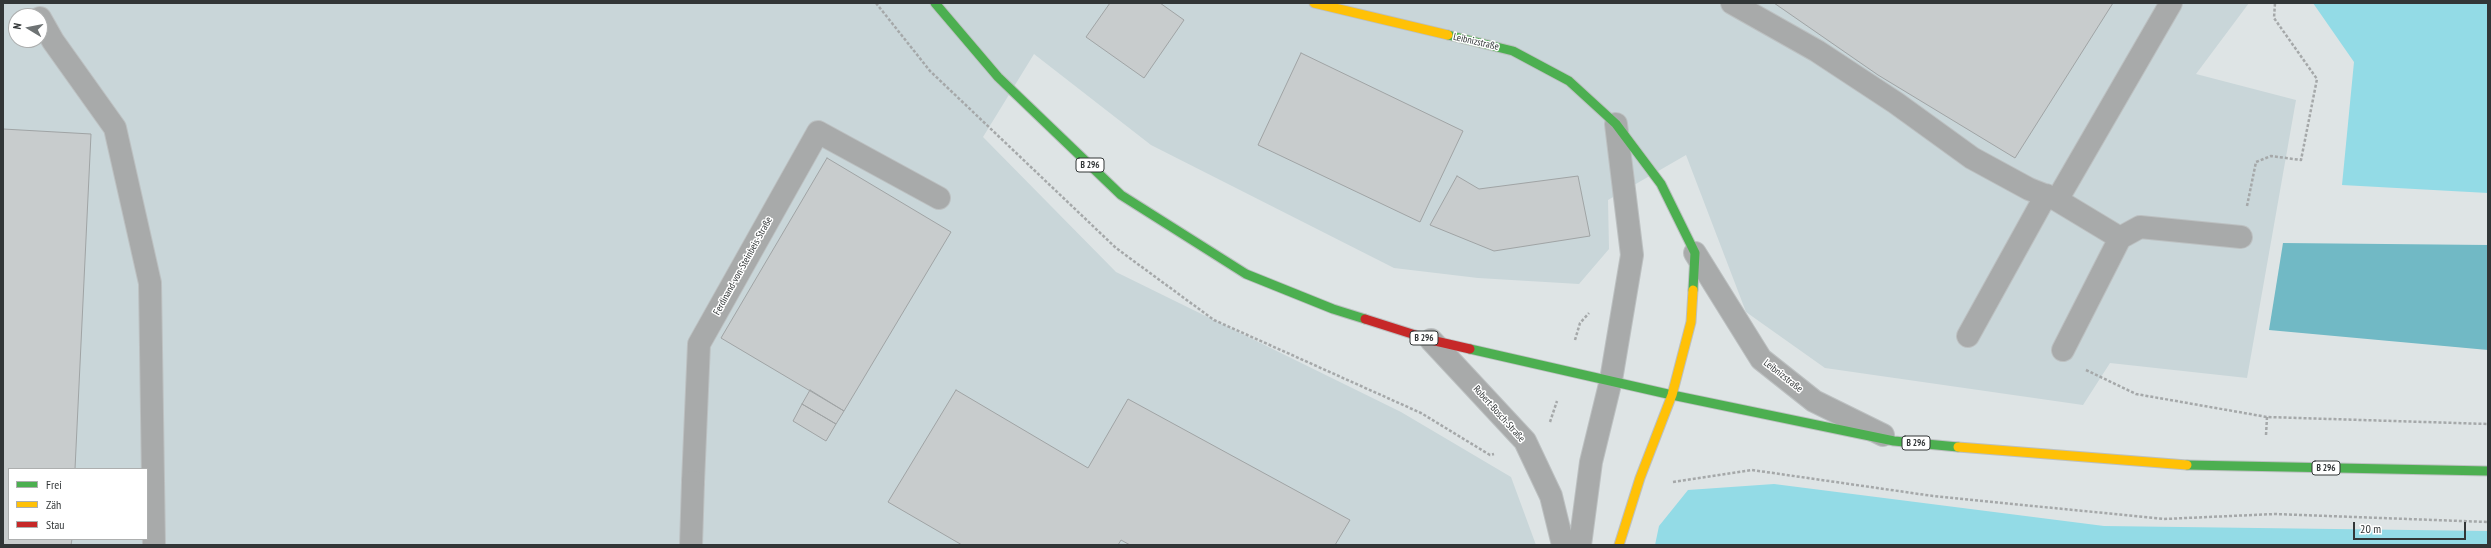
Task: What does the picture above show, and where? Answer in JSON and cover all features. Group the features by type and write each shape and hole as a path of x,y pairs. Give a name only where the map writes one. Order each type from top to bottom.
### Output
{"main road":[{"name":"B 296","path":"935,3 998,77 1121,195 1246,274 1333,309 1431,340 1672,395 1894,441 2164,465 2488,471"},
{"name":"Leibnizstraße","path":"1314,3 1513,51 1569,81 1616,124 1661,184 1696,253"},
{"path":"1619,545 1640,478 1672,395 1691,322 1696,253"}],"street":[{"path":"1732,3 1817,51 1896,103 1972,158 2029,189 2052,198 2120,238"},
{"path":"1968,336 2171,3"},
{"path":"48,32 115,128 150,283 154,545"},
{"path":"1580,545 1591,462 1611,380 1632,256 1616,124"},
{"name":"Ferdinand-von-Steinbeis-Straße","path":"691,545 699,344 818,132 939,198"},
{"path":"2062,350 2120,238 2140,228 2241,237"},
{"name":"Leibnizstraße","path":"1696,253 1761,359 1814,401 1894,441"},
{"name":"Robert-Bosch-Straße","path":"1431,340 1526,441 1551,496 1563,545"}],"path":[{"path":"2241,237 2256,162 2271,156 2301,160 2317,79 2274,18 2274,3"},
{"path":"1548,429 1580,323 1591,312"},
{"path":"2062,350 2079,366 2136,394 2267,417 2488,424"},
{"path":"1640,478 1679,482 1752,470 1933,496 2164,518 2275,514 2488,522"}],"shaded area":[{"path":"3,3 2249,3 2196,74 2296,100 2247,378 2110,363 2083,405 1825,368 1746,312 1686,155 1608,200 1609,249 1579,284 1478,278 1394,268 1151,145 1034,54 983,137 1116,272 1401,412 1511,477 1536,545 3,545"},
{"path":"2313,3 2488,3 2488,193 2342,185 2354,62"},
{"path":"2283,243 2488,245 2488,350 2269,330"},
{"path":"1774,484 2104,526 2488,531 2488,545 1655,545 1659,526 1688,490"}],"building":[{"path":"1110,3 1160,3 1184,20 1144,78 1086,37"},
{"path":"1774,3 2113,3 2015,158 1878,75"},
{"path":"1301,53 1463,131 1420,222 1258,145"},
{"path":"3,129 91,134 75,468 8,468 8,540 72,540 71,545 3,545"},
{"path":"827,158 951,232 844,411 721,338"},
{"path":"1457,176 1479,189 1578,176 1590,236 1494,251 1430,225"},
{"path":"810,390 844,411 836,424 802,404"},
{"path":"956,390 1088,468 1128,399 1350,520 1335,545 1130,545 1121,540 1118,545 962,545 888,502"},
{"path":"802,404 836,424 826,441 793,421"}],"traffic: fast":[{"path":"935,3 998,77 1121,195 1246,274 1333,309 1365,319"},
{"path":"1448,35 1513,51 1569,81 1616,124 1661,184 1695,253 1693,290"},
{"path":"1470,349 1672,395 1894,441 1958,447"},
{"path":"2187,465 2488,471"}],"traffic: slow":[{"path":"1314,3 1448,35"},
{"path":"1619,545 1640,478 1672,395 1691,322 1693,290"},
{"path":"1958,447 2187,465"}],"traffic: jam":[{"path":"1365,319 1431,340 1470,349"}]}
